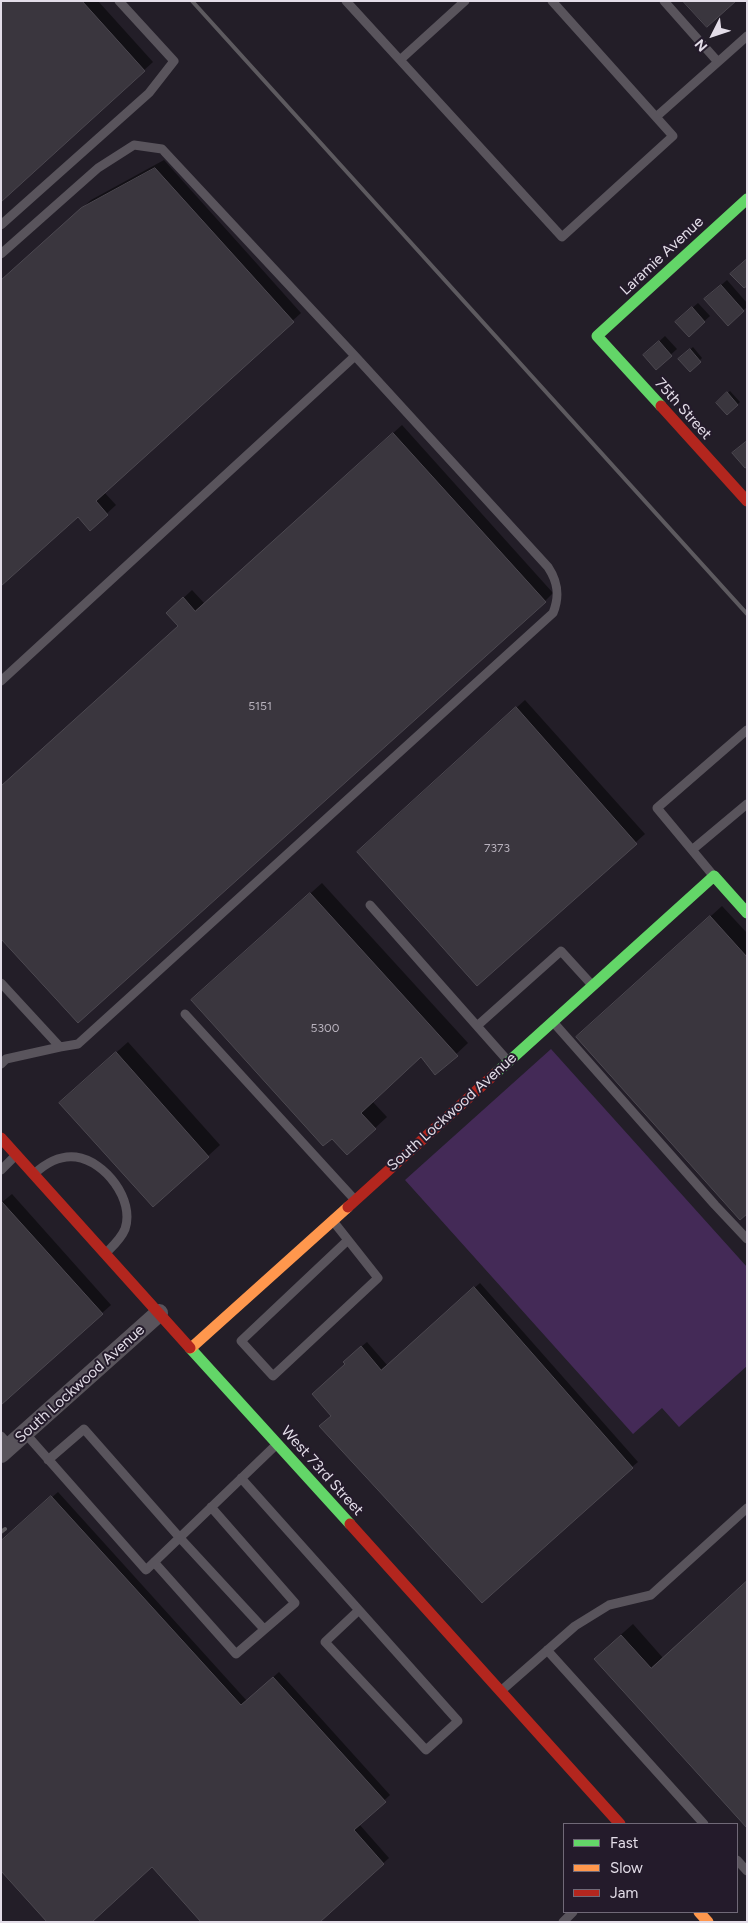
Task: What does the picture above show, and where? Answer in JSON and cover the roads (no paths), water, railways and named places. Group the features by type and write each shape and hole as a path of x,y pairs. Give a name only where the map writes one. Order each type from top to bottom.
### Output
{"street":[{"name":"Laramie Avenue","path":"597,336 747,199"},
{"name":"75th Street","path":"597,336 747,501"},
{"path":"714,876 747,913"},
{"name":"South Lockwood Avenue","path":"191,1348 714,876"},
{"name":"West 73rd Street","path":"1,1138 619,1823"},
{"name":"South Lockwood Avenue","path":"4,1446 24,1433 159,1313"}],"lane":[{"path":"1,225 149,93 174,61 119,1"},
{"path":"346,1 562,237 673,136 552,1"},
{"path":"400,60 465,1"},
{"path":"664,1 718,62"},
{"path":"656,117 747,36"},
{"path":"1,254 98,168 134,145 162,149 548,567 557,584 557,602 553,613 78,1044 3,1059"},
{"path":"1,681 355,356"},
{"path":"714,876 657,808 747,730"},
{"path":"692,850 747,804"},
{"path":"370,905 508,1061"},
{"path":"477,1026 561,951 592,986"},
{"path":"1,983 60,1047"},
{"path":"185,1014 355,1200"},
{"path":"552,1022 747,1239"},
{"path":"1,1170 16,1155"},
{"path":"34,1174 50,1161 64,1157 76,1157 94,1165 110,1180 123,1197 127,1217 121,1237 106,1254"},
{"path":"332,1220 348,1240 378,1278 273,1376 240,1341 348,1240"},
{"path":"48,1460 84,1429 180,1538 264,1629"},
{"path":"24,1433 146,1570 277,1444"},
{"path":"241,1478 359,1610 458,1721 426,1750 325,1642 359,1610"},
{"path":"154,1562 236,1654 295,1603 212,1507"},
{"path":"501,1692 575,1626 609,1605 651,1595 747,1508"},
{"path":"547,1650 703,1823"},
{"path":"738,1861 747,1871"},
{"path":"562,1922 572,1913"}],"railway":[{"path":"192,1 747,614"},
{"path":"1,1532 5,1529"}]}
